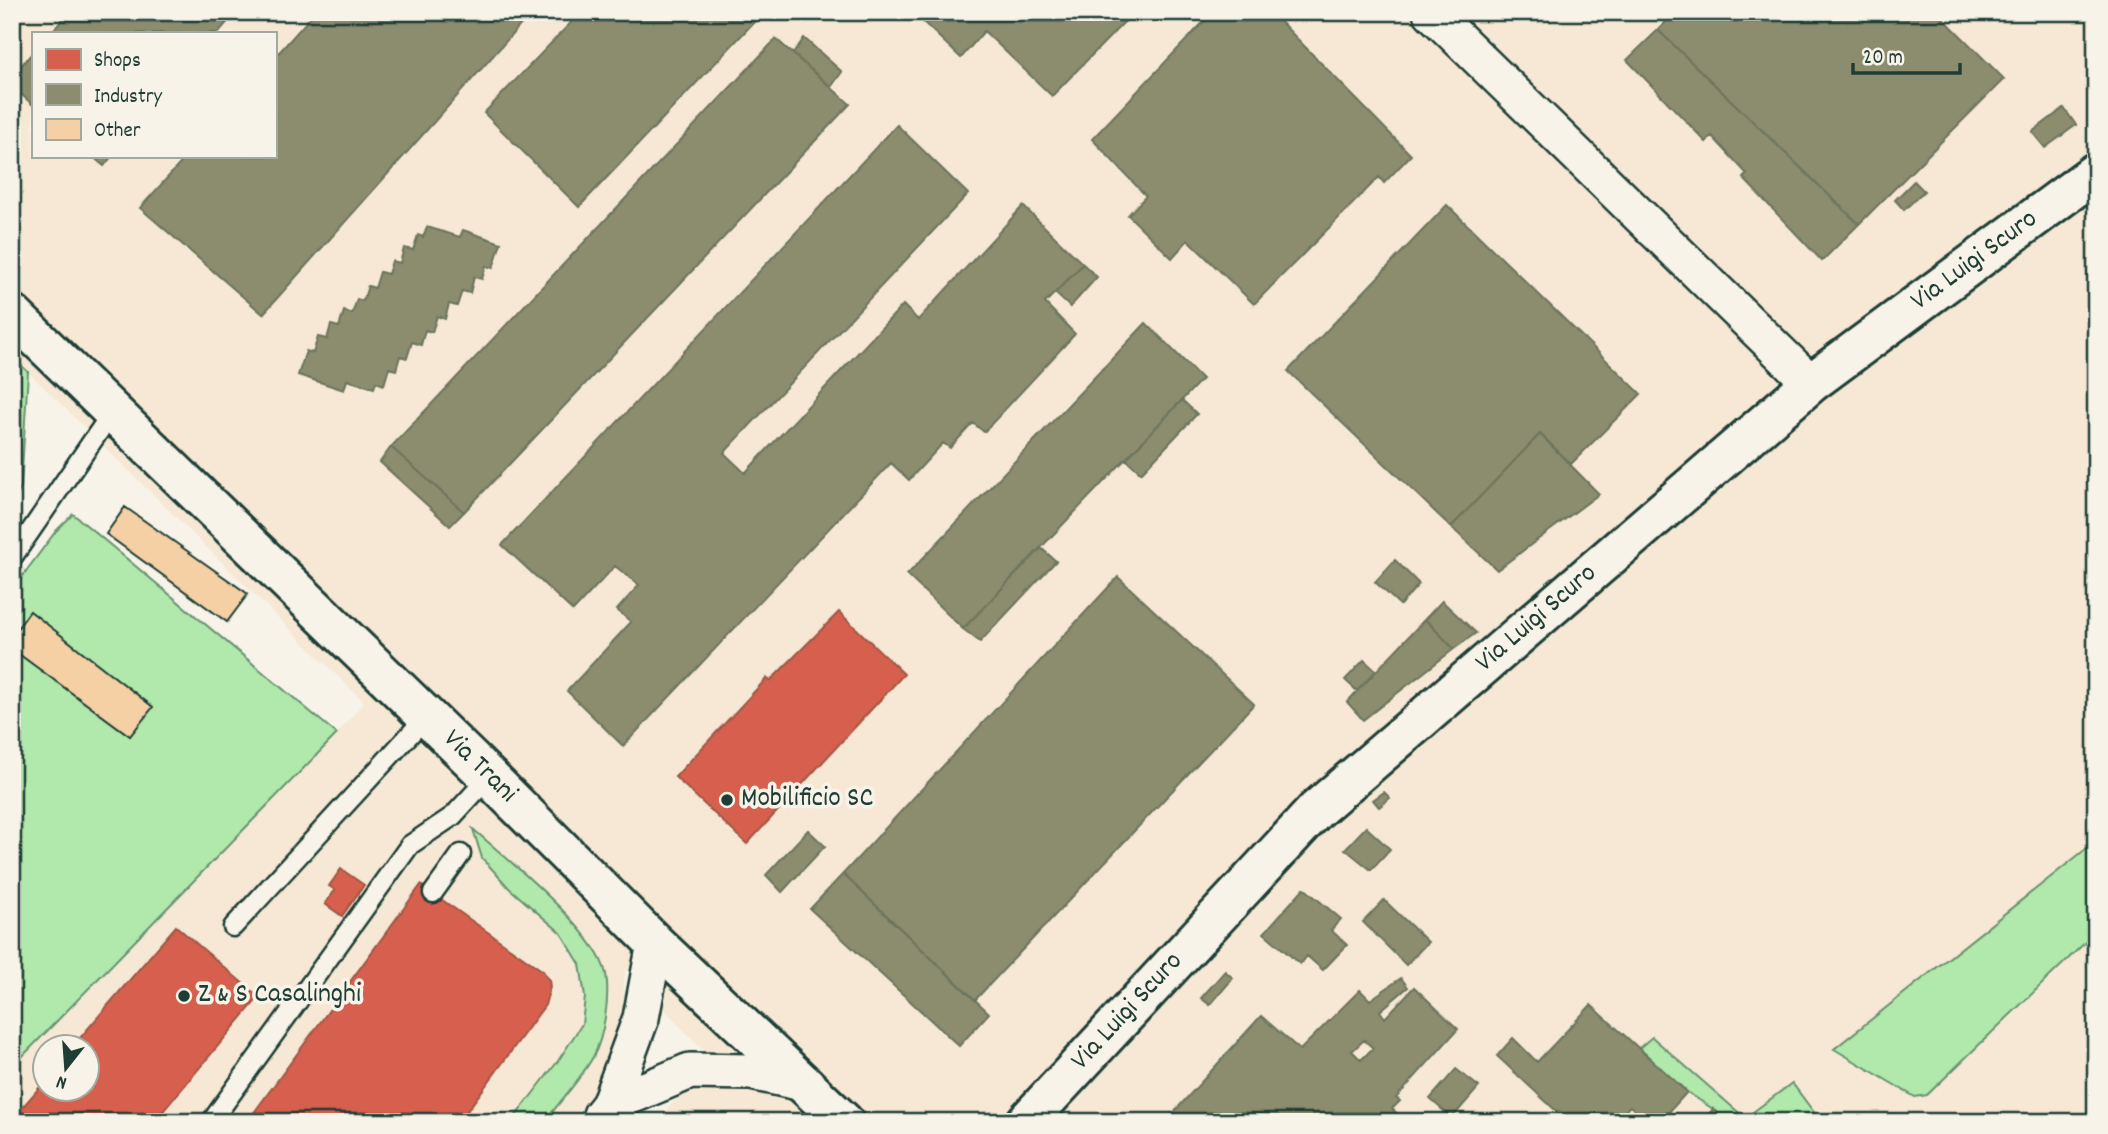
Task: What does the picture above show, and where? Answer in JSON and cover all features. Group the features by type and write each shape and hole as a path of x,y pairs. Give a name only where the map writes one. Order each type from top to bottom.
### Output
{"main road":[{"name":"Via Luigi Scuro","path":"1026,1122 1316,810 1811,383 2096,172"},
{"name":"Via Trani","path":"12,314 489,777 655,943 807,1084 844,1122"}],"street":[{"path":"1431,12 1811,383"},
{"path":"603,1113 641,1018 655,943"},
{"path":"603,1113 690,1072 751,1072 807,1084"}],"lane":[{"path":"12,558 113,411"},
{"path":"233,927 426,717"},
{"path":"211,1122 410,845 453,816 489,777"},
{"path":"433,893 461,854"}],"shaded area":[{"path":"12,12 2096,12 2096,1122 656,1122 711,1058 625,969 623,1019 606,1077 571,1122 12,1122 12,1067 32,1047 32,1102 102,1102 102,1032 46,1032 337,734 364,702 12,356"}],"green space":[{"path":"12,356 28,372 21,487 12,508"},
{"path":"73,514 337,734 46,1032 32,1032 32,1047 12,1067 12,590 56,531"},
{"path":"473,829 569,917 599,957 606,974 607,1005 597,1049 582,1074 545,1122 511,1122 558,1061 582,1024 585,997 580,964 561,933 509,888 482,858"},
{"path":"2096,841 2096,932 1927,1095 1915,1097 1834,1049"},
{"path":"1652,1037 1745,1118 1792,1083 1821,1122 1726,1122 1713,1109 1687,1092 1639,1048"}],"building: Shops":[{"path":"839,612 904,674 747,844 675,777 767,678 770,681"},
{"path":"341,869 364,885 342,916 325,904 335,890 329,886"},
{"path":"421,885 543,971 550,987 545,1005 459,1122 247,1122"},
{"path":"176,926 259,997 154,1122 12,1122 32,1096 32,1102 102,1102 102,1032 85,1032"}],"building: Industry":[{"path":"69,12 236,12 219,32 52,32"},
{"path":"315,12 532,12 263,314 140,208 185,158 276,158 276,56"},
{"path":"581,12 751,12 757,19 579,207 484,113"},
{"path":"918,12 1134,12 1052,96 984,31 961,58 916,15"},
{"path":"1213,12 1271,12 1411,155 1384,183 1379,177 1254,304 1188,240 1172,258 1128,215 1146,196 1092,139"},
{"path":"1675,12 1937,12 2004,79 1859,224 1658,30"},
{"path":"1658,30 1859,224 1822,261 1743,178 1747,174 1712,136 1706,142 1627,60"},
{"path":"804,38 842,72 831,87 793,54"},
{"path":"776,39 850,104 464,512 391,447"},
{"path":"32,53 32,104 12,86 12,76"},
{"path":"2064,108 2076,125 2045,148 2032,132"},
{"path":"897,125 968,194 724,453 745,473 903,305 918,320 1023,206 1083,264 1045,303 1075,334 984,432 973,423 950,448 943,443 909,480 891,463 623,746 567,691 631,622 617,610 639,585 615,566 573,611 502,545"},
{"path":"94,158 110,158 104,166"},
{"path":"1914,181 1924,191 1904,210 1895,200"},
{"path":"1447,205 1641,394 1571,464 1540,434 1451,527 1288,371"},
{"path":"427,227 460,237 463,230 501,243 493,268 486,266 482,279 474,277 470,293 462,291 457,306 449,304 445,319 437,316 432,332 425,330 421,345 412,342 407,358 400,356 396,370 389,368 384,385 376,382 374,388 347,380 344,390 298,375 306,351 313,353 318,337 327,339 331,325 339,327 344,311 352,314 357,299 363,301 368,286 375,288 380,272 388,274 392,261 400,263 404,248 413,250 418,235 423,237"},
{"path":"1083,264 1097,277 1070,307 1055,293"},
{"path":"1146,323 1202,379 963,629 907,575"},
{"path":"1182,400 1197,414 1141,473 1126,459"},
{"path":"1540,434 1599,494 1497,570 1451,527"},
{"path":"391,447 464,512 450,526 380,462"},
{"path":"1041,548 1056,561 980,642 963,629"},
{"path":"1395,560 1419,584 1400,605 1375,582"},
{"path":"1118,577 1254,704 975,1000 843,874"},
{"path":"1442,601 1476,633 1454,649 1425,619"},
{"path":"1425,619 1454,649 1363,720 1347,702"},
{"path":"1364,660 1376,671 1357,691 1345,680"},
{"path":"1384,792 1390,798 1379,807 1373,800"},
{"path":"1366,827 1390,849 1371,870 1345,849"},
{"path":"808,830 825,846 782,892 766,875"},
{"path":"843,874 989,1013 959,1046 810,909"},
{"path":"1304,888 1341,919 1331,930 1347,945 1323,970 1307,956 1300,964 1264,933"},
{"path":"1384,900 1428,942 1406,965 1363,922"},
{"path":"1225,971 1233,978 1210,1005 1201,998"},
{"path":"1401,978 1408,987 1380,1011 1385,1018 1414,987 1458,1029 1396,1098 1400,1101 1392,1109 1407,1122 1165,1122 1261,1016 1300,1050 1360,990 1370,1000","holes":["1364,1040 1373,1048 1361,1060 1352,1051"]},
{"path":"1591,1005 1687,1092 1660,1122 1648,1122 1630,1106 1614,1122 1568,1122 1497,1056 1513,1038 1537,1062"},
{"path":"1456,1069 1479,1087 1452,1118 1430,1099"},
{"path":"1713,1109 1726,1122 1702,1122"}],"building: Other":[{"path":"125,507 248,594 227,622 106,534"},
{"path":"30,611 153,707 130,736 12,649 12,636"}],"place":[{"name":"Mobilificio SC","path":"727,800"},
{"name":"Z & S Casalinghi","path":"184,996"}]}
